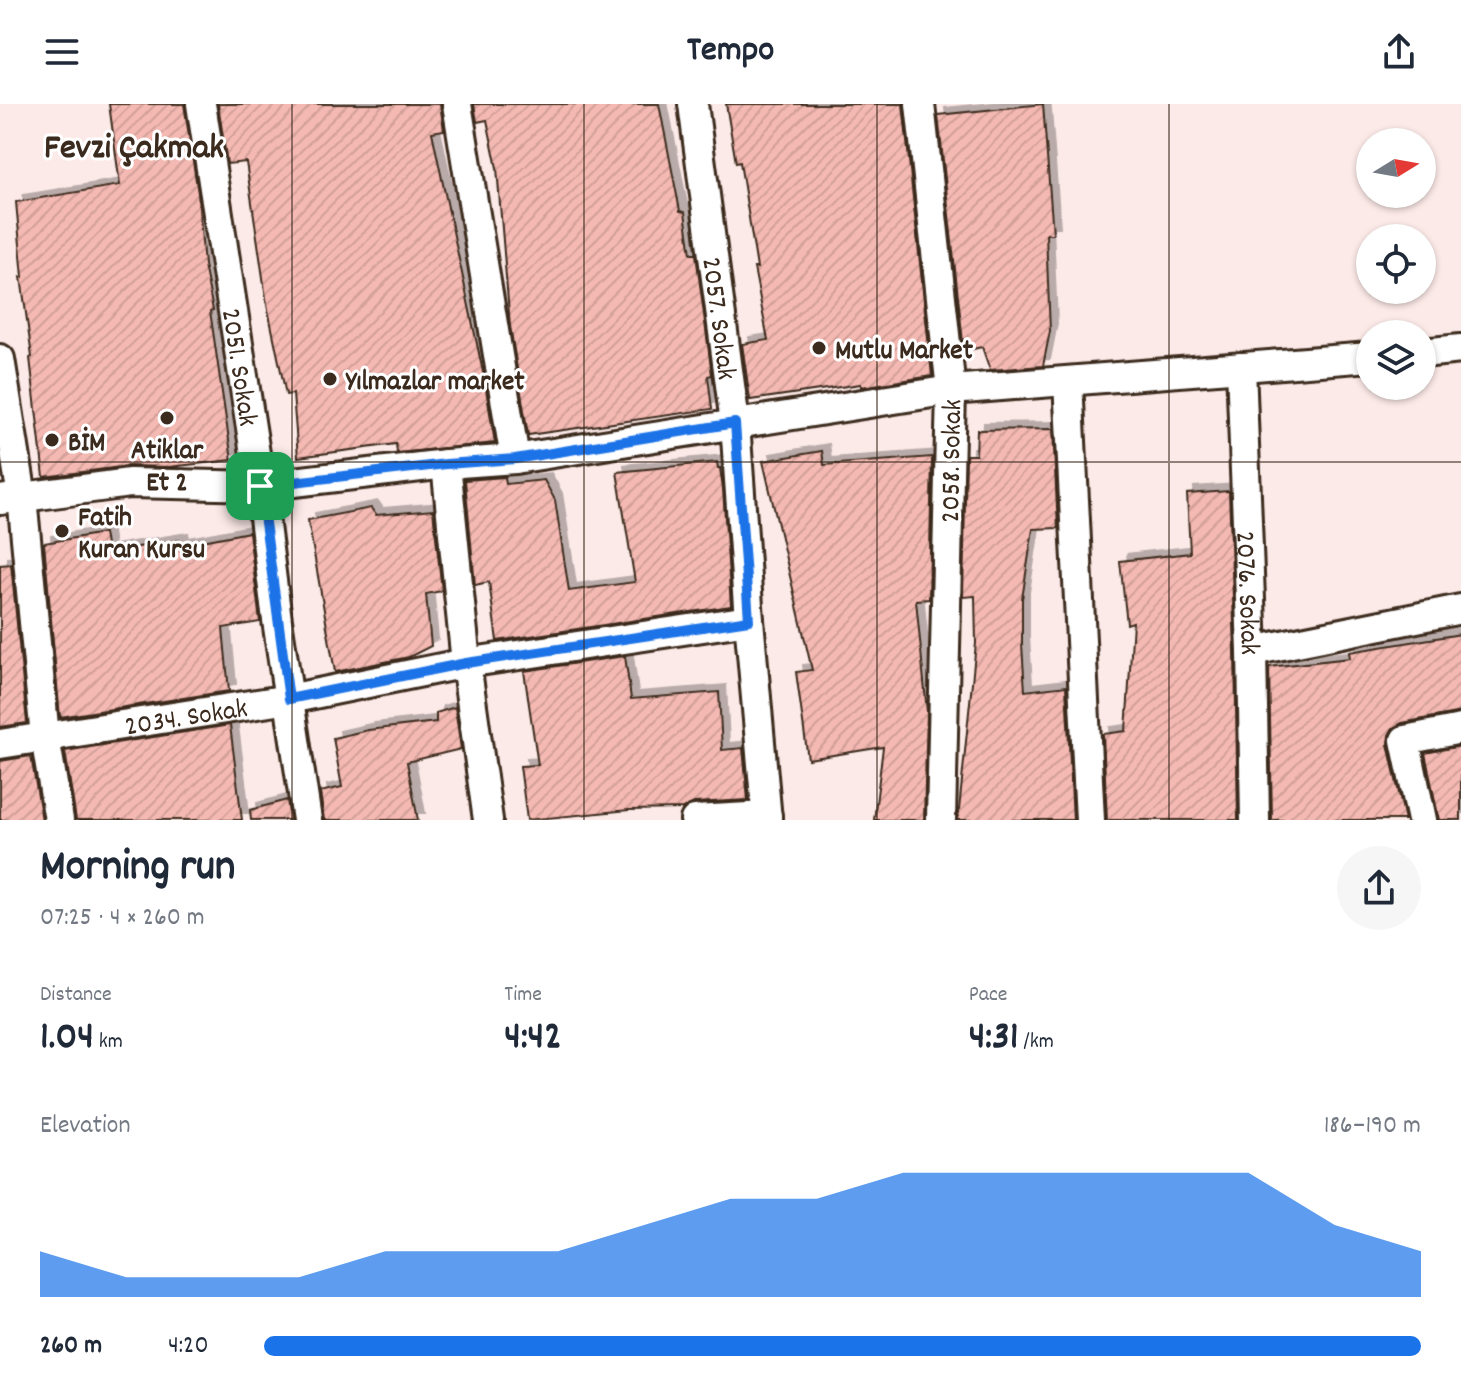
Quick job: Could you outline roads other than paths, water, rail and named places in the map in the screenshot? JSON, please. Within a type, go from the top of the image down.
[{"type":"street","name":"2051. Sokak","points":[[201,104],[260,486],[307,820]]},
{"type":"street","points":[[457,104],[515,459]]},
{"type":"street","name":"2057. Sokak","points":[[693,104],[735,423],[767,818]]},
{"type":"street","name":"2058. Sokak","points":[[920,104],[951,390],[941,820]]},
{"type":"street","points":[[1436,352],[1461,349]]},
{"type":"street","points":[[11,498],[130,483],[260,486],[515,459],[951,390],[1356,358]]},
{"type":"street","points":[[0,359],[11,498],[59,820]]},
{"type":"street","name":"2076. Sokak","points":[[1241,367],[1255,820]]},
{"type":"street","points":[[1068,381],[1090,820]]},
{"type":"street","points":[[446,464],[466,663],[488,820]]},
{"type":"street","points":[[1252,651],[1461,609]]},
{"type":"street","name":"2034. Sokak","points":[[0,744],[289,699],[466,663],[749,620]]},
{"type":"street","points":[[1422,820],[1405,740],[1461,729]]},
{"type":"street","points":[[695,820],[767,818]]},
{"type":"place","name":"Mutlu Market","points":[[819,348]]},
{"type":"place","name":"Yılmazlar market","points":[[330,379]]},
{"type":"place","name":"Atiklar Et 2","points":[[167,418]]},
{"type":"place","name":"BİM","points":[[52,440]]},
{"type":"place","name":"Fatih Kuran Kursu","points":[[62,531]]},
{"type":"district","name":"Fevzi Çakmak","points":[[134,144]]}]
